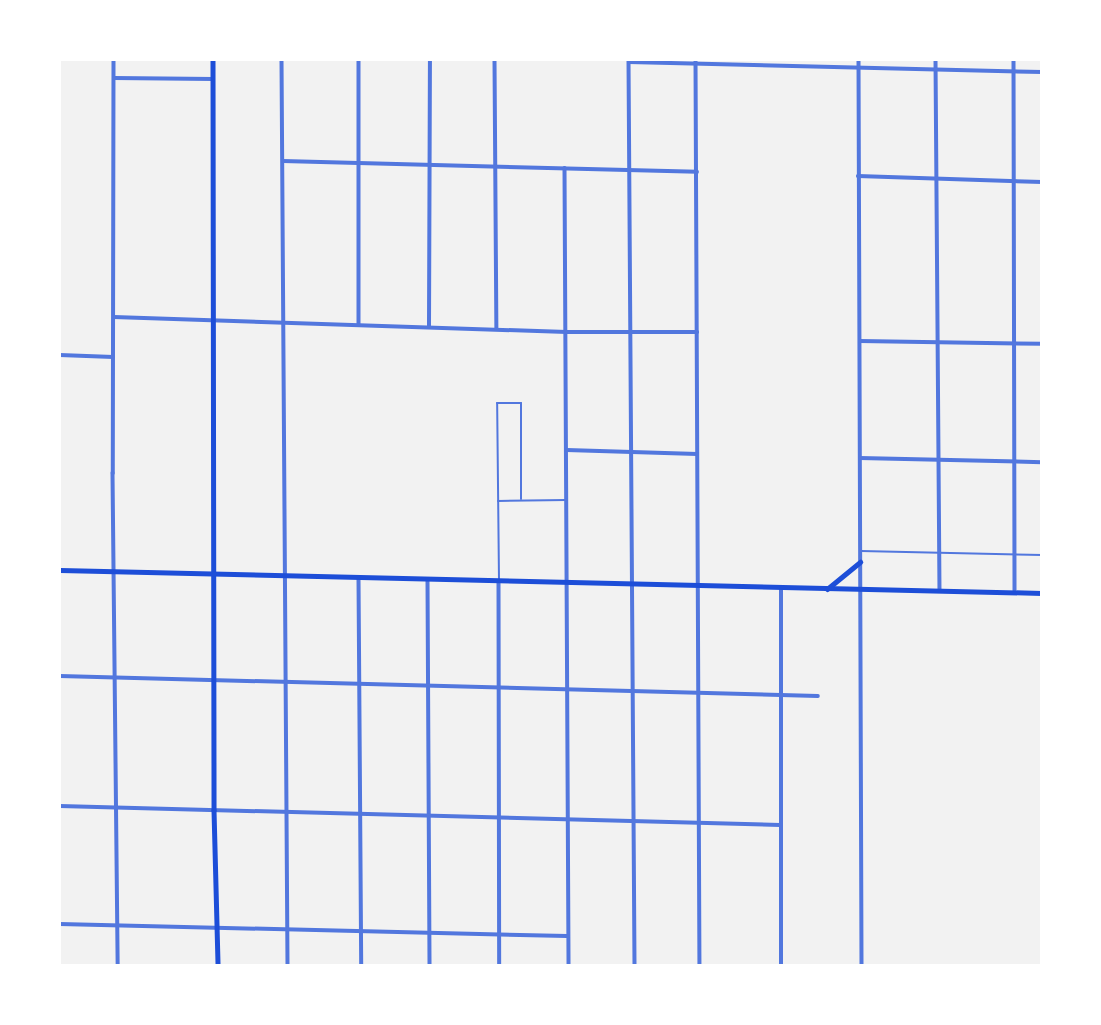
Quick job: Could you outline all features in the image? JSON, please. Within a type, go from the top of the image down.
[{"type":"main road","points":[[213,60],[214,810],[218,965]]},
{"type":"main road","points":[[827,589],[860,562]]},
{"type":"main road","points":[[60,570],[1041,593]]},
{"type":"street","points":[[114,60],[114,572],[118,965]]},
{"type":"street","points":[[282,60],[288,965]]},
{"type":"street","points":[[359,60],[359,325]]},
{"type":"street","points":[[429,328],[430,60]]},
{"type":"street","points":[[495,60],[497,329]]},
{"type":"street","points":[[859,60],[862,965]]},
{"type":"street","points":[[936,60],[940,591]]},
{"type":"street","points":[[1014,60],[1015,592]]},
{"type":"street","points":[[635,965],[629,61],[1041,72]]},
{"type":"street","points":[[696,61],[700,965]]},
{"type":"street","points":[[114,78],[213,79]]},
{"type":"street","points":[[283,161],[697,172]]},
{"type":"street","points":[[565,168],[569,965]]},
{"type":"street","points":[[858,176],[1041,182]]},
{"type":"street","points":[[114,317],[567,332],[697,332]]},
{"type":"street","points":[[860,341],[1041,344]]},
{"type":"street","points":[[60,355],[114,357]]},
{"type":"street","points":[[566,450],[697,454]]},
{"type":"street","points":[[860,458],[1041,462]]},
{"type":"street","points":[[359,578],[362,965]]},
{"type":"street","points":[[428,580],[430,965]]},
{"type":"street","points":[[499,581],[500,965]]},
{"type":"street","points":[[781,588],[781,965]]},
{"type":"street","points":[[60,676],[818,696]]},
{"type":"street","points":[[60,806],[780,825]]},
{"type":"street","points":[[60,923],[567,936]]},
{"type":"lane","points":[[499,581],[497,403],[520,403],[521,499]]},
{"type":"lane","points":[[498,500],[566,500]]},
{"type":"lane","points":[[860,551],[1041,555]]}]
